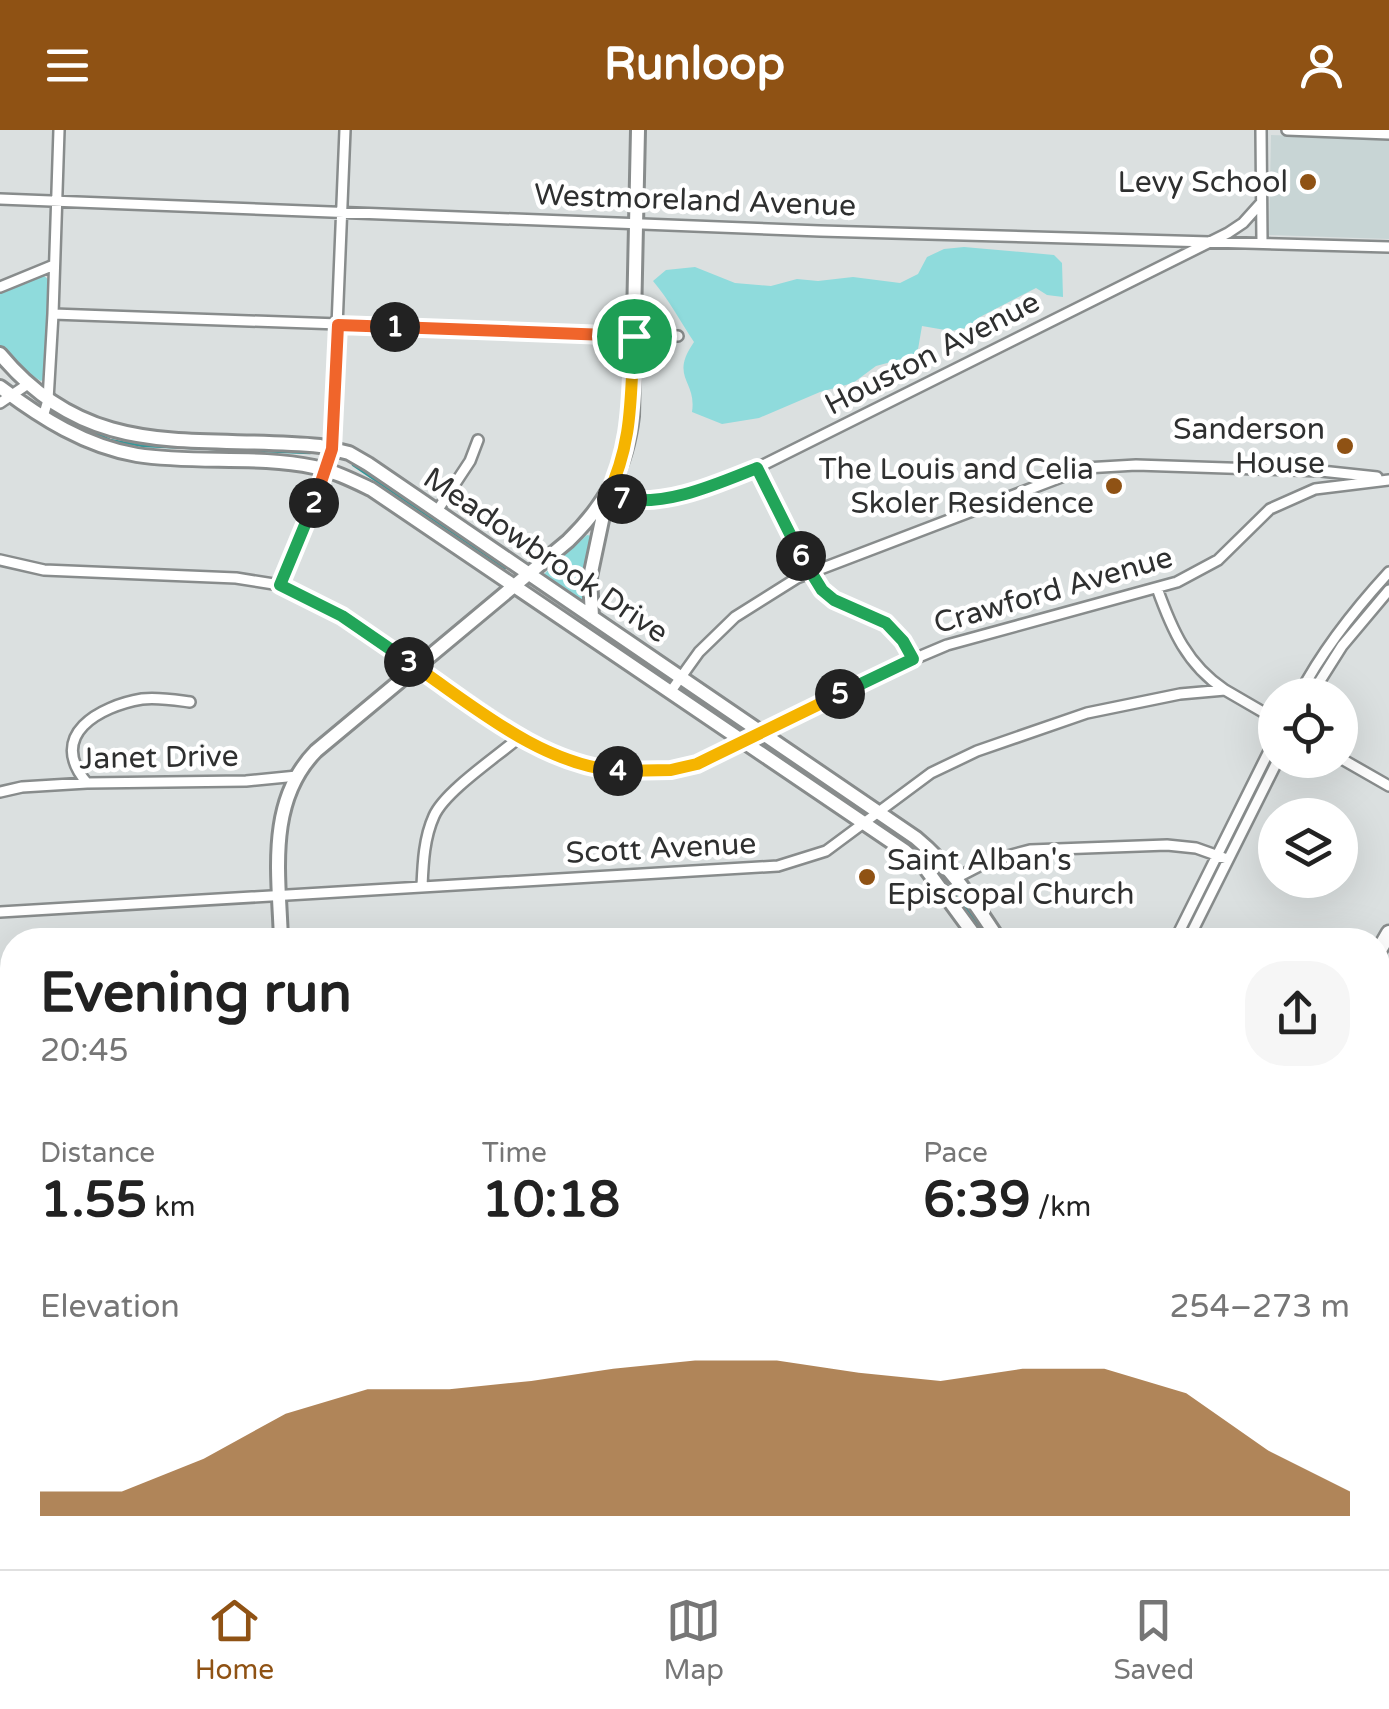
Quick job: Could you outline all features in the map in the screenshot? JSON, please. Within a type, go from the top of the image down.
[{"type":"street","points":[[44,417],[53,314],[58,130]]},
{"type":"street","points":[[280,585],[332,449],[345,130]]},
{"type":"street","points":[[592,617],[590,577],[607,497],[630,432],[638,130]]},
{"type":"street","points":[[1261,130],[1262,242]]},
{"type":"street","points":[[1287,130],[1389,134]]},
{"type":"street","name":"Westmoreland Avenue","points":[[0,199],[1389,246]]},
{"type":"street","name":"Houston Avenue","points":[[607,497],[644,502],[687,494],[757,468],[1215,240],[1243,224],[1260,202]]},
{"type":"street","points":[[0,287],[54,266]]},
{"type":"street","points":[[53,314],[678,336]]},
{"type":"street","name":"Meadowbrook Drive","points":[[0,354],[48,400],[91,424],[128,436],[289,443],[332,449],[368,464],[937,855],[991,928]]},
{"type":"street","points":[[0,379],[26,381]]},
{"type":"street","points":[[4,395],[26,381]]},
{"type":"street","name":"Meadowbrook Drive","points":[[4,395],[83,440],[136,455],[262,461],[327,470],[371,488],[926,869],[969,928]]},
{"type":"street","points":[[437,511],[470,461],[478,440]]},
{"type":"street","points":[[671,691],[699,652],[735,616],[766,594],[810,573],[1085,468],[1136,465],[1321,471],[1389,479]]},
{"type":"street","points":[[757,468],[822,590],[834,600],[893,628],[913,659]]},
{"type":"street","name":"Crawford Avenue","points":[[0,560],[44,570],[236,578],[280,585],[342,616],[521,736],[562,758],[614,771],[660,771],[697,764],[746,743],[913,659],[993,631],[1157,588],[1204,570],[1259,518],[1314,489],[1389,479]]},
{"type":"street","points":[[281,928],[278,836],[284,806],[297,776],[316,751],[568,541],[607,497]]},
{"type":"street","points":[[1308,678],[1354,611],[1389,572]]},
{"type":"street","points":[[1157,588],[1183,649],[1202,673],[1258,710]]},
{"type":"street","points":[[1322,678],[1342,646],[1389,590]]},
{"type":"street","name":"Scott Avenue","points":[[0,912],[778,866],[826,851],[930,773],[1030,730],[1118,706],[1225,690]]},
{"type":"street","points":[[86,782],[73,750],[84,722],[106,709],[139,700],[190,702]]},
{"type":"street","points":[[422,886],[434,815],[521,736]]},
{"type":"street","points":[[1358,768],[1389,786]]},
{"type":"street","points":[[1181,928],[1258,772]]},
{"type":"street","name":"Janet Drive","points":[[0,792],[86,782],[246,781],[297,776]]},
{"type":"street","points":[[1194,928],[1269,778]]},
{"type":"street","points":[[956,878],[989,861],[1030,850],[1167,845],[1227,859]]},
{"type":"shaded area","points":[[1271,135],[1389,139],[1389,239],[1269,235]]},
{"type":"shaded area","points":[[964,247],[1054,255],[1062,263],[1063,297],[1047,295],[1036,288],[978,318],[971,327],[951,331],[922,326],[917,355],[876,366],[853,383],[820,392],[759,418],[722,424],[692,412],[684,364],[694,342],[653,281],[666,270],[695,267],[735,283],[771,286],[797,279],[853,277],[900,283],[918,274],[927,257],[944,249]]},
{"type":"shaded area","points":[[43,275],[50,281],[46,377],[41,381],[18,367],[0,347],[0,292]]},
{"type":"shaded area","points":[[587,535],[592,536],[583,602],[543,575]]},
{"type":"waterway","points":[[64,418],[110,440],[143,446],[310,453]]},
{"type":"waterway","points":[[353,465],[505,568]]},
{"type":"waterway","points":[[560,602],[664,674]]},
{"type":"waterway","points":[[688,692],[737,726]]},
{"type":"waterway","points":[[771,748],[858,807]]},
{"type":"waterway","points":[[886,827],[925,855]]},
{"type":"waterway","points":[[941,871],[981,928]]},
{"type":"place","name":"Levy School","points":[[1308,182]]},
{"type":"place","name":"Sanderson House","points":[[1345,446]]},
{"type":"place","name":"The Louis and Celia Skoler Residence","points":[[1114,486]]},
{"type":"place","name":"Saint Alban's Episcopal Church","points":[[867,877]]},
{"type":"route","points":[[338,325],[634,336],[630,432],[607,497],[644,502],[687,494],[757,468],[822,590],[834,600],[893,628],[913,659],[711,759],[648,772],[576,764],[536,746],[342,616],[280,585],[330,458],[338,325]]}]
